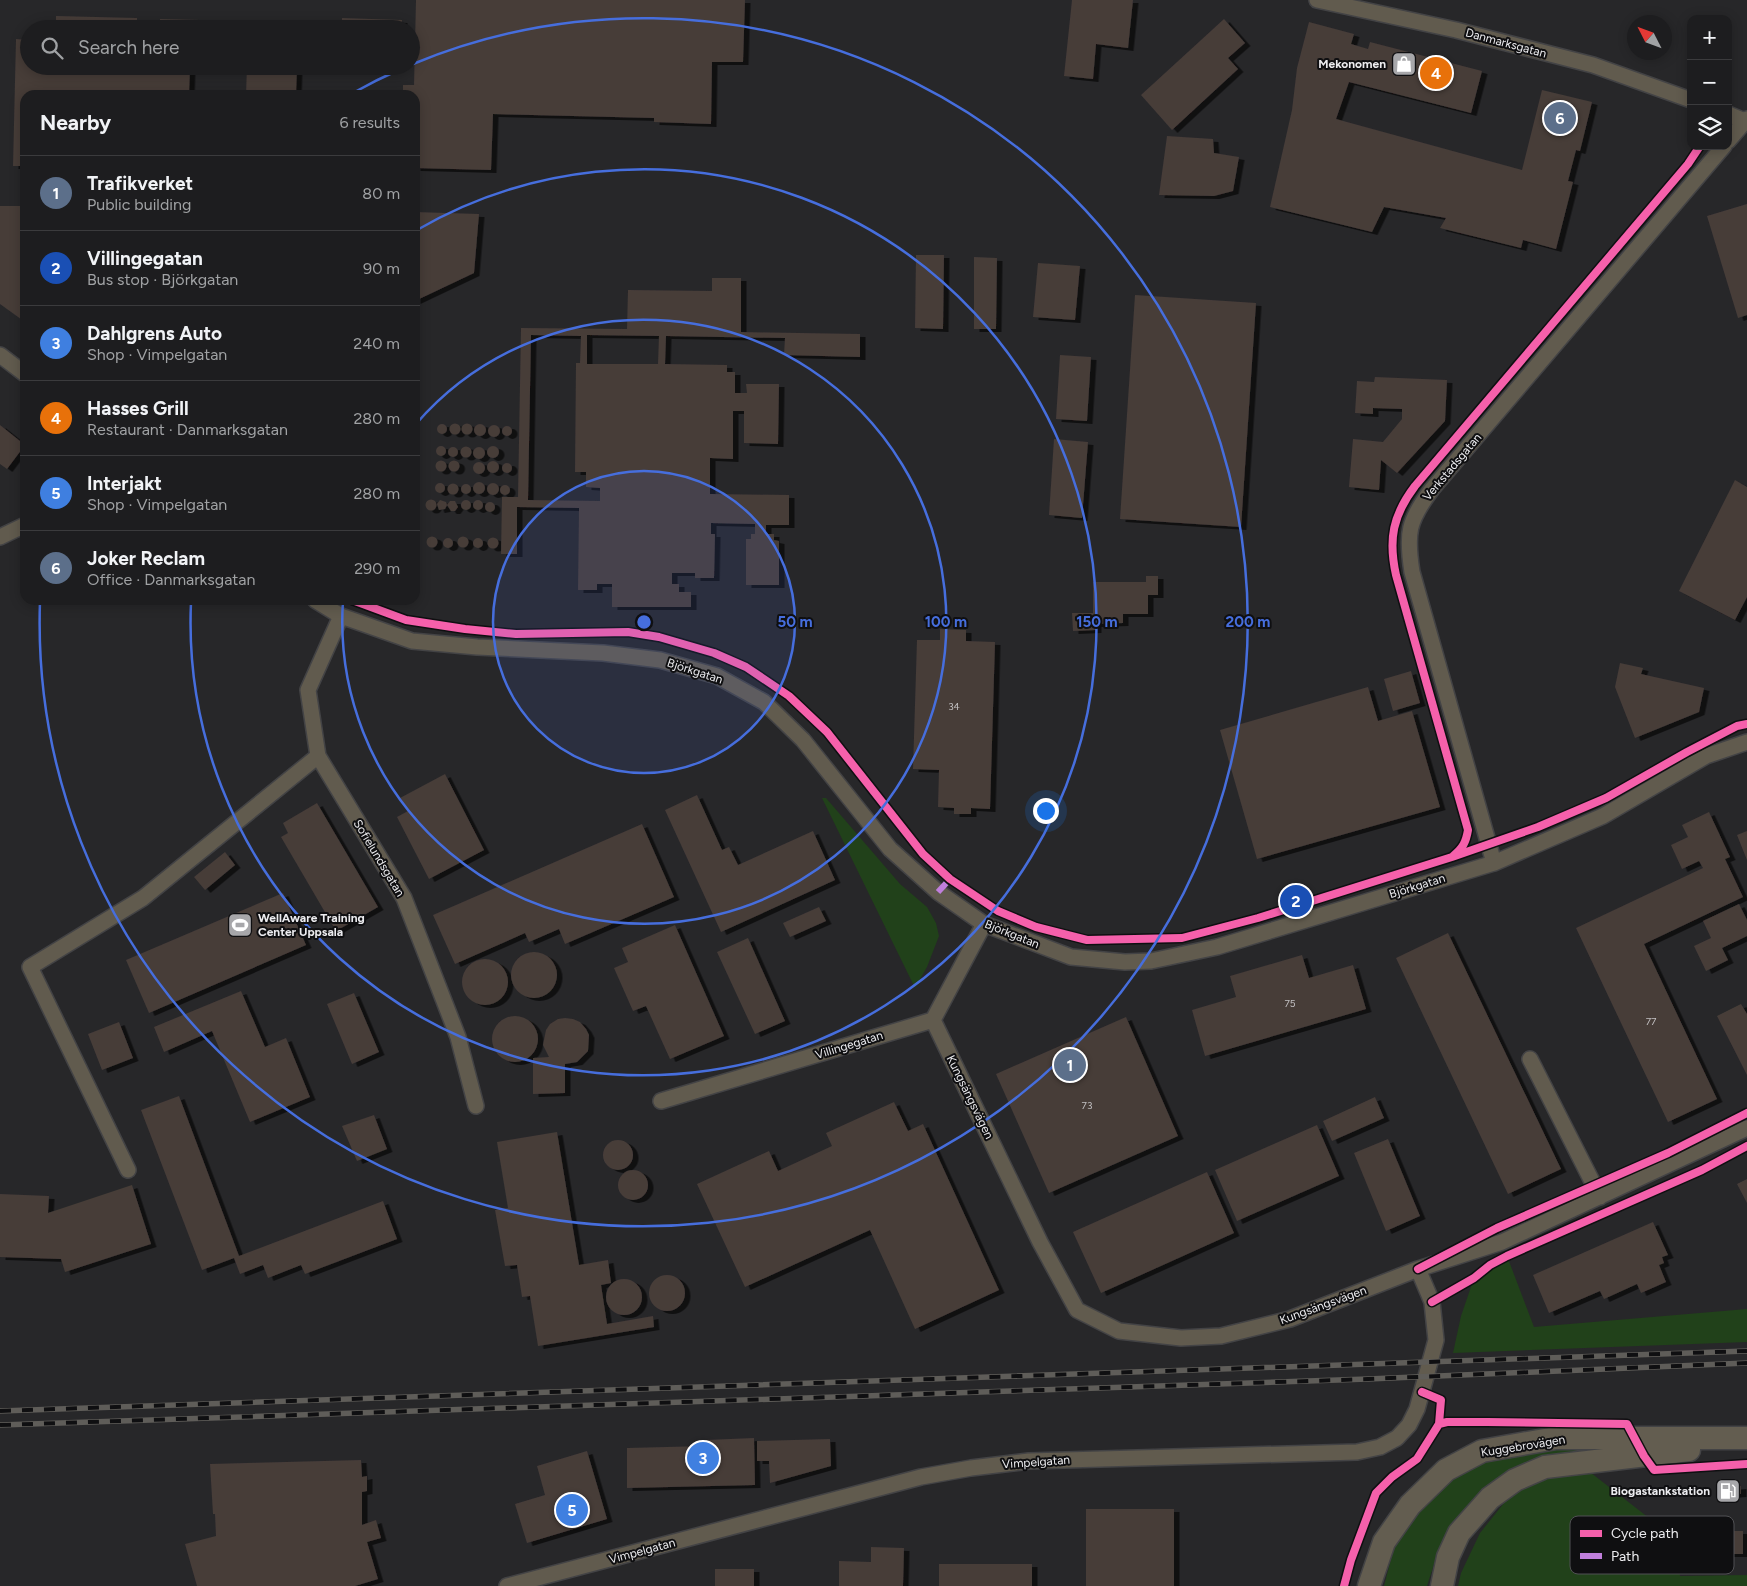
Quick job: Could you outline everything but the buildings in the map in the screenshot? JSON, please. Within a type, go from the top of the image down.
[{"type":"main road","name":"Kuggebrovägen","points":[[1369,1586],[1384,1542],[1410,1506],[1446,1470],[1482,1450],[1556,1438],[1747,1438]]},
{"type":"main road","name":"Kuggebrovägen","points":[[1442,1586],[1448,1557],[1459,1533],[1490,1498],[1516,1480],[1545,1467],[1747,1442]]},
{"type":"street","name":"Danmarksgatan","points":[[1317,0],[1456,30],[1593,65],[1687,99]]},
{"type":"street","points":[[1732,116],[1746,121],[1732,137]]},
{"type":"street","name":"Verkstadsgatan","points":[[1494,862],[1412,572],[1409,552],[1410,532],[1414,516],[1432,489],[1721,150]]},
{"type":"street","points":[[0,355],[20,370]]},
{"type":"street","points":[[0,537],[20,527]]},
{"type":"street","name":"Björkgatan","points":[[323,605],[341,616],[412,641],[477,647],[603,653],[660,660],[718,676],[764,702],[803,740],[890,849],[938,892],[984,924],[1072,957],[1125,962],[1151,961],[1217,947],[1494,862],[1603,816],[1706,756],[1747,742]]},
{"type":"street","name":"Sofielundsgatan","points":[[341,616],[308,690],[318,756],[404,898],[458,1037],[476,1106]]},
{"type":"street","points":[[128,1170],[30,967],[143,898],[318,756]]},
{"type":"street","points":[[933,1020],[984,924]]},
{"type":"street","name":"Villingegatan","points":[[661,1101],[933,1020]]},
{"type":"street","name":"Kungsängsvägen","points":[[933,1020],[1040,1242],[1077,1310],[1119,1331],[1181,1338],[1221,1336],[1290,1319],[1418,1269],[1502,1242],[1747,1128]]},
{"type":"street","points":[[1530,1059],[1600,1197]]},
{"type":"street","name":"Vimpelgatan","points":[[506,1586],[921,1477],[971,1468],[1029,1461],[1357,1452],[1380,1448],[1397,1438],[1409,1425],[1417,1409],[1436,1340],[1432,1302],[1418,1269]]},
{"type":"green space","points":[[822,798],[826,798],[900,884],[927,907],[936,923],[939,936],[927,967],[915,988]]},
{"type":"green space","points":[[1507,1256],[1534,1327],[1747,1309],[1747,1342],[1453,1353],[1461,1316],[1474,1278],[1490,1265]]},
{"type":"green space","points":[[1664,1442],[1544,1461],[1453,1527],[1435,1561],[1427,1586],[1384,1586],[1395,1544],[1439,1487],[1460,1474],[1499,1457],[1540,1448]]},
{"type":"green space","points":[[1586,1469],[1646,1516],[1570,1516],[1570,1574],[1747,1575],[1747,1586],[1458,1586],[1461,1573],[1480,1533],[1504,1503],[1528,1485],[1563,1470]]},
{"type":"railway","points":[[0,1411],[1747,1351]]},
{"type":"railway","points":[[0,1425],[1368,1379],[1747,1363]]},
{"type":"marked path","points":[[938,892],[950,879]]},
{"type":"cycle path","points":[[1453,856],[1464,844],[1468,830],[1396,575],[1392,550],[1397,517],[1415,486],[1688,164],[1697,150]]},
{"type":"cycle path","points":[[366,605],[406,620],[465,629],[516,634],[628,632],[659,637],[714,653],[746,667],[789,696],[827,732],[923,854],[950,879],[998,911],[1036,927],[1087,940],[1182,938],[1258,918],[1452,857],[1538,827],[1606,798],[1687,752],[1737,726],[1747,724]]},
{"type":"cycle path","points":[[1418,1269],[1497,1228],[1668,1153],[1747,1113]]},
{"type":"cycle path","points":[[1432,1302],[1474,1278],[1490,1265],[1507,1256],[1702,1170],[1747,1146]]},
{"type":"cycle path","points":[[1344,1586],[1351,1560],[1376,1493],[1392,1477],[1417,1459],[1439,1424],[1441,1400],[1422,1392]]},
{"type":"cycle path","points":[[1439,1424],[1447,1422],[1627,1424],[1644,1456],[1654,1470],[1747,1464]]},
{"type":"place","name":"Mekonomen","points":[[1404,64]]},
{"type":"place","name":"Hasses Grill","points":[[1436,73]]},
{"type":"place","name":"Joker Reclam","points":[[1560,118]]},
{"type":"place","name":"Villingegatan","points":[[1296,901]]},
{"type":"place","name":"WellAware Training Center Uppsala","points":[[240,925]]},
{"type":"place","name":"Trafikverket","points":[[1070,1065]]},
{"type":"place","name":"Dahlgrens Auto","points":[[703,1458]]},
{"type":"place","name":"Biogastankstation","points":[[1728,1491]]},
{"type":"place","name":"Interjakt","points":[[572,1510]]}]
